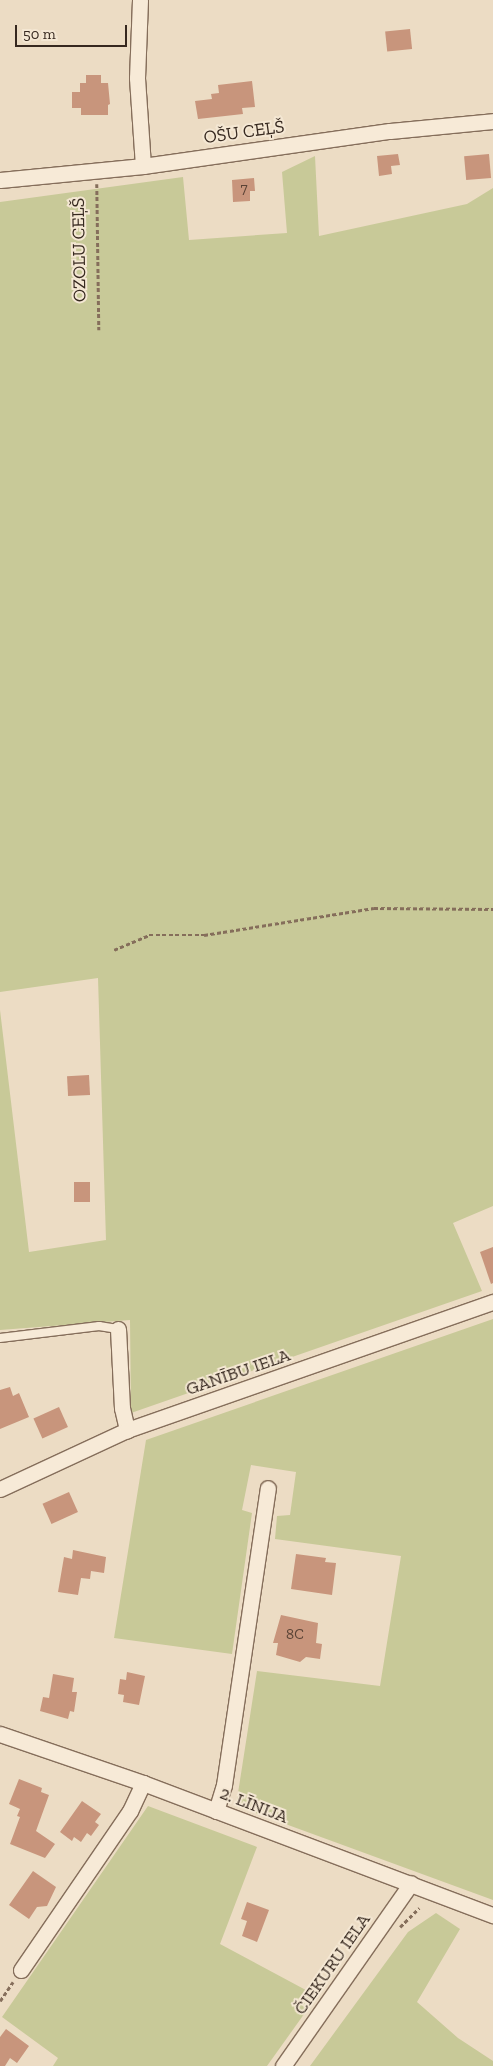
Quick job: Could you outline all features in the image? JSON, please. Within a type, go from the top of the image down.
[{"type":"street","points":[[140,0],[137,78],[144,166]]},
{"type":"street","name":"OŠU CEĻŠ","points":[[0,180],[144,166],[390,131],[493,121]]},
{"type":"street","name":"GANĪBU IELA","points":[[0,1489],[126,1430],[493,1302]]},
{"type":"street","points":[[118,1329],[122,1408],[126,1430]]},
{"type":"street","points":[[216,1811],[224,1785],[268,1488]]},
{"type":"street","name":"2. LĪNIJA","points":[[0,1734],[143,1783],[493,1915]]},
{"type":"street","points":[[21,1970],[130,1810],[143,1783]]},
{"type":"street","name":"ČIEKURU IELA","points":[[283,2066],[411,1883]]},
{"type":"lane","points":[[0,1338],[99,1326],[118,1329]]},
{"type":"path","name":"OZOLU CEĻŠ","points":[[96,171],[98,330]]},
{"type":"path","points":[[114,950],[149,934],[204,935],[374,908],[493,909]]},
{"type":"path","points":[[0,2001],[21,1970]]},
{"type":"green space","points":[[315,156],[319,236],[467,204],[493,188],[493,1206],[453,1223],[482,1291],[131,1413],[130,1320],[0,1330],[0,1010],[29,1252],[106,1240],[98,978],[0,992],[0,202],[183,177],[189,240],[287,233],[282,172]]},
{"type":"green space","points":[[493,1319],[493,1900],[236,1806],[257,1671],[380,1686],[401,1556],[275,1539],[277,1516],[290,1515],[296,1472],[251,1465],[242,1510],[252,1513],[232,1654],[114,1638],[146,1440]]},
{"type":"green space","points":[[148,1806],[257,1847],[220,1944],[317,1996],[267,2066],[53,2066],[58,2058],[2,2017]]},
{"type":"green space","points":[[436,1913],[460,1929],[417,2002],[458,2038],[493,2061],[493,2066],[310,2066],[408,1932]]},
{"type":"building","points":[[410,29],[412,49],[387,52],[385,32]]},
{"type":"building","points":[[86,75],[101,75],[101,83],[108,83],[110,104],[108,105],[108,115],[81,115],[81,108],[72,108],[72,92],[80,92],[80,83],[86,83]]},
{"type":"building","points":[[252,81],[255,107],[242,108],[243,114],[198,119],[195,101],[212,99],[211,94],[219,93],[218,85]]},
{"type":"building","points":[[398,154],[400,165],[391,166],[392,174],[379,176],[377,156]]},
{"type":"building","points":[[489,154],[491,178],[466,180],[464,156]]},
{"type":"building","points":[[254,178],[255,191],[250,191],[250,201],[233,202],[232,180]]},
{"type":"building","points":[[89,1075],[90,1095],[68,1096],[67,1076]]},
{"type":"building","points":[[74,1182],[90,1182],[90,1202],[74,1202]]},
{"type":"building","points":[[493,1247],[493,1283],[491,1284],[480,1252]]},
{"type":"building","points":[[10,1387],[13,1396],[19,1393],[29,1417],[0,1429],[0,1390]]},
{"type":"building","points":[[59,1407],[68,1427],[42,1438],[33,1418]]},
{"type":"building","points":[[69,1492],[78,1512],[51,1524],[43,1504]]},
{"type":"building","points":[[73,1550],[106,1557],[104,1573],[91,1571],[90,1579],[81,1578],[78,1595],[58,1592],[64,1557],[72,1559]]},
{"type":"building","points":[[296,1554],[326,1558],[325,1562],[336,1563],[332,1595],[291,1589]]},
{"type":"building","points":[[281,1615],[318,1623],[316,1643],[322,1644],[320,1659],[306,1657],[300,1662],[276,1655],[278,1643],[273,1643]]},
{"type":"building","points":[[127,1672],[145,1676],[139,1705],[123,1702],[124,1695],[118,1694],[120,1679],[126,1680]]},
{"type":"building","points":[[53,1674],[74,1678],[72,1692],[77,1692],[74,1712],[70,1711],[68,1719],[40,1711],[43,1697],[49,1698]]},
{"type":"building","points":[[19,1779],[42,1788],[41,1792],[49,1795],[36,1831],[55,1844],[45,1858],[10,1844],[20,1817],[17,1816],[20,1809],[9,1804]]},
{"type":"building","points":[[82,1801],[101,1814],[95,1822],[99,1825],[91,1836],[87,1833],[81,1842],[74,1837],[72,1841],[60,1832]]},
{"type":"building","points":[[33,1871],[56,1887],[47,1906],[37,1907],[29,1919],[9,1905]]},
{"type":"building","points":[[247,1902],[269,1910],[257,1942],[242,1936],[247,1921],[241,1919]]},
{"type":"building","points":[[6,2029],[29,2046],[17,2063],[10,2058],[5,2066],[0,2066],[0,2037]]}]
